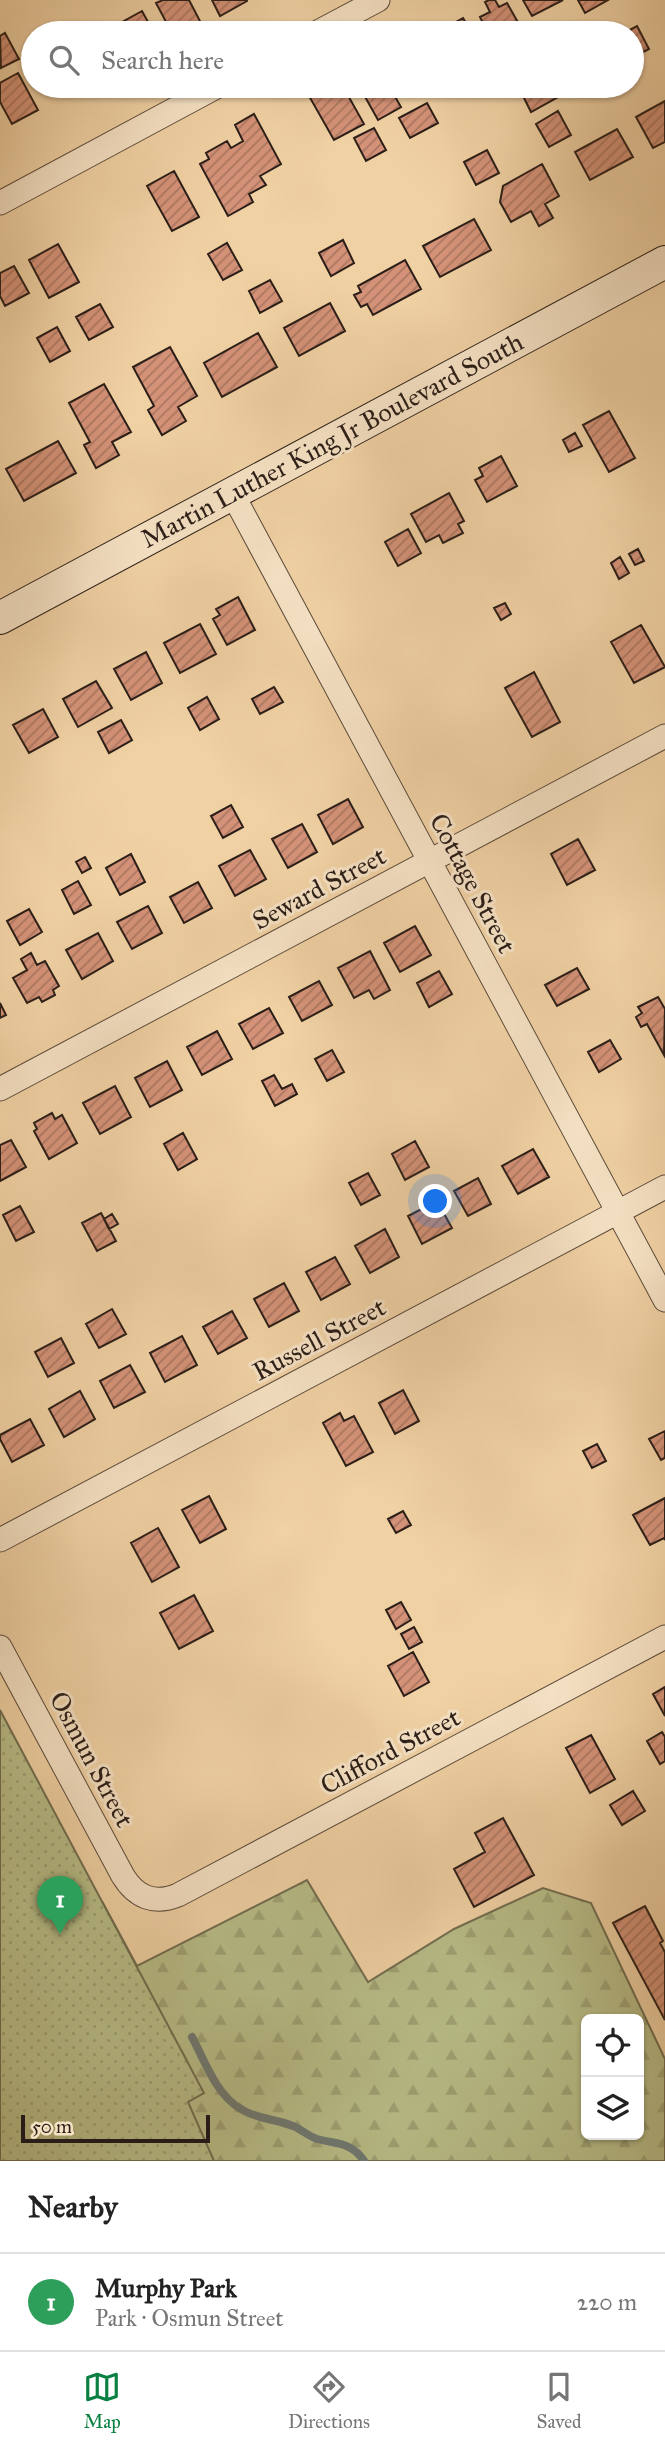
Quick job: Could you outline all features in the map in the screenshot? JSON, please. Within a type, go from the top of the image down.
[{"type":"main road","name":"Martin Luther King Jr Boulevard South","points":[[0,618],[665,261]]},
{"type":"street","points":[[339,21],[378,0]]},
{"type":"street","points":[[0,203],[196,98]]},
{"type":"street","name":"Cottage Street","points":[[232,494],[665,1300]]},
{"type":"street","name":"Seward Street","points":[[0,1089],[665,736]]},
{"type":"street","name":"Russell Street","points":[[0,1540],[665,1187]]},
{"type":"street","name":"Clifford Street","points":[[138,1895],[158,1900],[178,1895],[665,1637]]},
{"type":"street","name":"Osmun Street","points":[[0,1647],[122,1876],[138,1895]]},
{"type":"green space","points":[[0,1710],[204,2093],[188,2102],[214,2161],[0,2161]]},
{"type":"green space","points":[[307,1880],[368,1982],[454,1929],[543,1888],[591,1903],[644,2014],[581,2014],[581,2140],[644,2140],[644,2015],[665,2059],[665,2161],[0,2161],[103,1903],[137,1966]]},
{"type":"building","points":[[163,0],[189,0],[200,21],[166,21],[156,3]]},
{"type":"building","points":[[212,0],[247,0],[247,1],[220,16]]},
{"type":"building","points":[[495,0],[499,7],[507,3],[517,21],[482,21],[480,17],[490,12],[485,2]]},
{"type":"building","points":[[523,0],[563,0],[532,16]]},
{"type":"building","points":[[578,0],[608,0],[585,13]]},
{"type":"building","points":[[142,11],[147,21],[124,21]]},
{"type":"building","points":[[5,33],[19,59],[1,68],[0,36]]},
{"type":"building","points":[[18,73],[21,79],[21,98],[32,98],[38,110],[12,124],[0,102],[0,83]]},
{"type":"building","points":[[310,98],[349,98],[364,124],[334,140]]},
{"type":"building","points":[[366,98],[396,98],[401,107],[378,120]]},
{"type":"building","points":[[524,98],[556,98],[531,112]]},
{"type":"building","points":[[665,101],[665,142],[653,148],[636,117]]},
{"type":"building","points":[[427,103],[438,123],[410,138],[399,118]]},
{"type":"building","points":[[558,111],[571,135],[549,147],[536,124]]},
{"type":"building","points":[[254,114],[281,164],[260,176],[266,185],[249,194],[253,202],[228,216],[200,164],[209,159],[206,153],[227,141],[231,148],[243,141],[235,125]]},
{"type":"building","points":[[374,128],[386,150],[366,161],[354,138]]},
{"type":"building","points":[[617,129],[633,157],[590,180],[575,152]]},
{"type":"building","points":[[487,150],[499,173],[476,185],[464,162]]},
{"type":"building","points":[[542,164],[559,196],[545,204],[553,218],[539,226],[531,211],[511,222],[500,202],[503,186]]},
{"type":"building","points":[[174,171],[199,217],[172,231],[147,186]]},
{"type":"building","points":[[474,219],[491,250],[440,277],[423,246]]},
{"type":"building","points":[[343,240],[354,263],[331,276],[319,253]]},
{"type":"building","points":[[227,243],[242,270],[223,280],[208,254]]},
{"type":"building","points":[[58,244],[79,282],[49,298],[29,260]]},
{"type":"building","points":[[405,260],[421,289],[373,315],[367,304],[361,307],[354,295],[361,292],[358,286]]},
{"type":"building","points":[[14,266],[29,293],[5,306],[0,296],[0,273]]},
{"type":"building","points":[[270,280],[282,301],[260,313],[249,291]]},
{"type":"building","points":[[330,303],[345,331],[299,356],[284,328]]},
{"type":"building","points":[[100,304],[113,327],[89,340],[76,317]]},
{"type":"building","points":[[57,327],[70,351],[50,362],[37,338]]},
{"type":"building","points":[[258,333],[277,367],[222,397],[204,363]]},
{"type":"building","points":[[170,347],[197,396],[178,407],[186,421],[162,435],[148,410],[154,406],[133,367]]},
{"type":"building","points":[[104,384],[131,432],[112,442],[119,455],[96,468],[84,445],[90,442],[69,403]]},
{"type":"building","points":[[609,411],[635,458],[609,472],[583,425]]},
{"type":"building","points":[[575,433],[582,446],[569,452],[563,440]]},
{"type":"building","points":[[58,441],[76,473],[24,501],[6,469]]},
{"type":"building","points":[[501,456],[517,486],[487,502],[475,480],[483,476],[479,468]]},
{"type":"building","points":[[449,493],[464,521],[458,524],[463,533],[443,543],[439,535],[426,542],[411,514]]},
{"type":"building","points":[[408,529],[421,553],[398,566],[385,542]]},
{"type":"building","points":[[638,549],[644,561],[635,565],[629,554]]},
{"type":"building","points":[[620,557],[629,573],[619,579],[611,563]]},
{"type":"building","points":[[238,597],[255,630],[227,645],[213,619],[220,615],[216,609]]},
{"type":"building","points":[[505,603],[511,614],[501,620],[494,608]]},
{"type":"building","points":[[200,624],[216,654],[180,673],[164,643]]},
{"type":"building","points":[[641,625],[665,667],[634,683],[611,642]]},
{"type":"building","points":[[146,652],[162,683],[131,700],[114,669]]},
{"type":"building","points":[[534,672],[560,722],[532,737],[505,688]]},
{"type":"building","points":[[96,681],[112,708],[78,727],[63,699]]},
{"type":"building","points":[[274,687],[283,702],[260,714],[252,699]]},
{"type":"building","points":[[207,697],[219,719],[200,730],[188,708]]},
{"type":"building","points":[[43,709],[58,737],[29,753],[13,725]]},
{"type":"building","points":[[121,720],[132,740],[109,753],[98,732]]},
{"type":"building","points":[[348,799],[363,827],[333,844],[318,815]]},
{"type":"building","points":[[231,805],[243,827],[223,838],[211,816]]},
{"type":"building","points":[[302,824],[317,852],[288,868],[272,839]]},
{"type":"building","points":[[578,839],[595,870],[567,885],[551,854]]},
{"type":"building","points":[[250,850],[266,879],[235,896],[219,866]]},
{"type":"building","points":[[131,854],[145,882],[120,895],[106,868]]},
{"type":"building","points":[[85,857],[91,868],[82,873],[76,862]]},
{"type":"building","points":[[78,881],[91,905],[74,914],[62,890]]},
{"type":"building","points":[[198,882],[212,908],[184,923],[170,897]]},
{"type":"building","points":[[148,906],[162,933],[132,949],[117,922]]},
{"type":"building","points":[[29,909],[42,932],[20,945],[7,921]]},
{"type":"building","points":[[415,926],[431,955],[400,972],[384,943]]},
{"type":"building","points":[[98,933],[113,961],[82,979],[66,950]]},
{"type":"building","points":[[370,951],[390,990],[374,999],[369,990],[354,998],[338,968]]},
{"type":"building","points":[[31,953],[37,965],[45,961],[59,986],[53,990],[55,995],[42,1002],[39,997],[27,1003],[13,978],[27,970],[21,959]]},
{"type":"building","points":[[577,968],[589,989],[557,1006],[545,985]]},
{"type":"building","points":[[439,971],[452,994],[429,1007],[417,983]]},
{"type":"building","points":[[319,981],[332,1005],[302,1021],[289,997]]},
{"type":"building","points":[[658,997],[665,1009],[664,1055],[647,1024],[641,1027],[636,1017],[642,1013],[638,1007]]},
{"type":"building","points":[[0,1003],[6,1015],[0,1018]]},
{"type":"building","points":[[269,1008],[283,1033],[253,1049],[239,1024]]},
{"type":"building","points":[[217,1031],[232,1059],[202,1075],[187,1047]]},
{"type":"building","points":[[610,1040],[621,1059],[599,1072],[588,1052]]},
{"type":"building","points":[[332,1050],[344,1072],[327,1081],[315,1059]]},
{"type":"building","points":[[167,1061],[182,1090],[150,1107],[135,1078]]},
{"type":"building","points":[[274,1075],[282,1089],[292,1084],[297,1094],[275,1106],[262,1081]]},
{"type":"building","points":[[115,1086],[131,1117],[100,1134],[83,1103]]},
{"type":"building","points":[[52,1113],[55,1119],[62,1115],[77,1143],[49,1159],[34,1131],[37,1129],[34,1123]]},
{"type":"building","points":[[183,1133],[197,1159],[178,1170],[164,1144]]},
{"type":"building","points":[[11,1140],[26,1167],[0,1181],[0,1145]]},
{"type":"building","points":[[415,1141],[429,1167],[405,1180],[392,1154]]},
{"type":"building","points":[[533,1149],[549,1177],[518,1194],[502,1166]]},
{"type":"building","points":[[368,1173],[380,1195],[361,1205],[349,1183]]},
{"type":"building","points":[[478,1178],[491,1204],[468,1216],[454,1191]]},
{"type":"building","points":[[437,1201],[452,1228],[422,1244],[408,1216]]},
{"type":"building","points":[[20,1206],[34,1232],[16,1241],[3,1215]]},
{"type":"building","points":[[101,1213],[116,1241],[97,1251],[82,1223]]},
{"type":"building","points":[[112,1214],[118,1224],[109,1229],[104,1219]]},
{"type":"building","points":[[385,1229],[399,1257],[370,1273],[355,1246]]},
{"type":"building","points":[[335,1257],[350,1284],[321,1300],[306,1272]]},
{"type":"building","points":[[284,1283],[299,1311],[269,1327],[254,1299]]},
{"type":"building","points":[[112,1309],[126,1334],[99,1348],[86,1324]]},
{"type":"building","points":[[232,1311],[247,1338],[218,1354],[203,1327]]},
{"type":"building","points":[[182,1336],[197,1365],[165,1382],[150,1353]]},
{"type":"building","points":[[61,1338],[74,1363],[48,1377],[35,1352]]},
{"type":"building","points":[[130,1365],[145,1392],[114,1408],[100,1381]]},
{"type":"building","points":[[403,1390],[419,1421],[395,1434],[379,1403]]},
{"type":"building","points":[[80,1391],[95,1419],[64,1437],[49,1409]]},
{"type":"building","points":[[340,1413],[344,1421],[354,1416],[373,1452],[346,1466],[323,1423]]},
{"type":"building","points":[[30,1419],[44,1445],[12,1462],[0,1435]]},
{"type":"building","points":[[665,1431],[665,1458],[661,1460],[649,1439]]},
{"type":"building","points":[[597,1444],[606,1461],[592,1468],[583,1451]]},
{"type":"building","points":[[209,1496],[226,1529],[200,1543],[182,1510]]},
{"type":"building","points":[[665,1498],[665,1540],[664,1538],[650,1545],[633,1515]]},
{"type":"building","points":[[403,1511],[411,1525],[396,1533],[388,1519]]},
{"type":"building","points":[[158,1528],[179,1567],[152,1582],[131,1543]]},
{"type":"building","points":[[194,1595],[213,1631],[179,1649],[160,1613]]},
{"type":"building","points":[[401,1602],[411,1620],[396,1629],[386,1610]]},
{"type":"building","points":[[414,1627],[422,1642],[409,1649],[401,1634]]},
{"type":"building","points":[[413,1652],[429,1682],[404,1696],[388,1666]]},
{"type":"building","points":[[665,1687],[665,1716],[653,1694]]},
{"type":"building","points":[[662,1732],[665,1737],[665,1761],[660,1764],[647,1741]]},
{"type":"building","points":[[591,1735],[615,1779],[590,1793],[566,1748]]},
{"type":"building","points":[[633,1791],[645,1811],[622,1825],[610,1805]]},
{"type":"building","points":[[503,1818],[534,1875],[474,1907],[454,1869],[485,1852],[475,1833]]},
{"type":"building","points":[[645,1906],[663,1941],[660,1943],[665,1952],[665,2020],[613,1923]]},
{"type":"waterway","points":[[192,2037],[212,2077],[232,2103],[253,2115],[293,2126],[317,2139],[349,2147],[364,2161]]},
{"type":"place","name":"Murphy Park","points":[[60,1934]]}]
